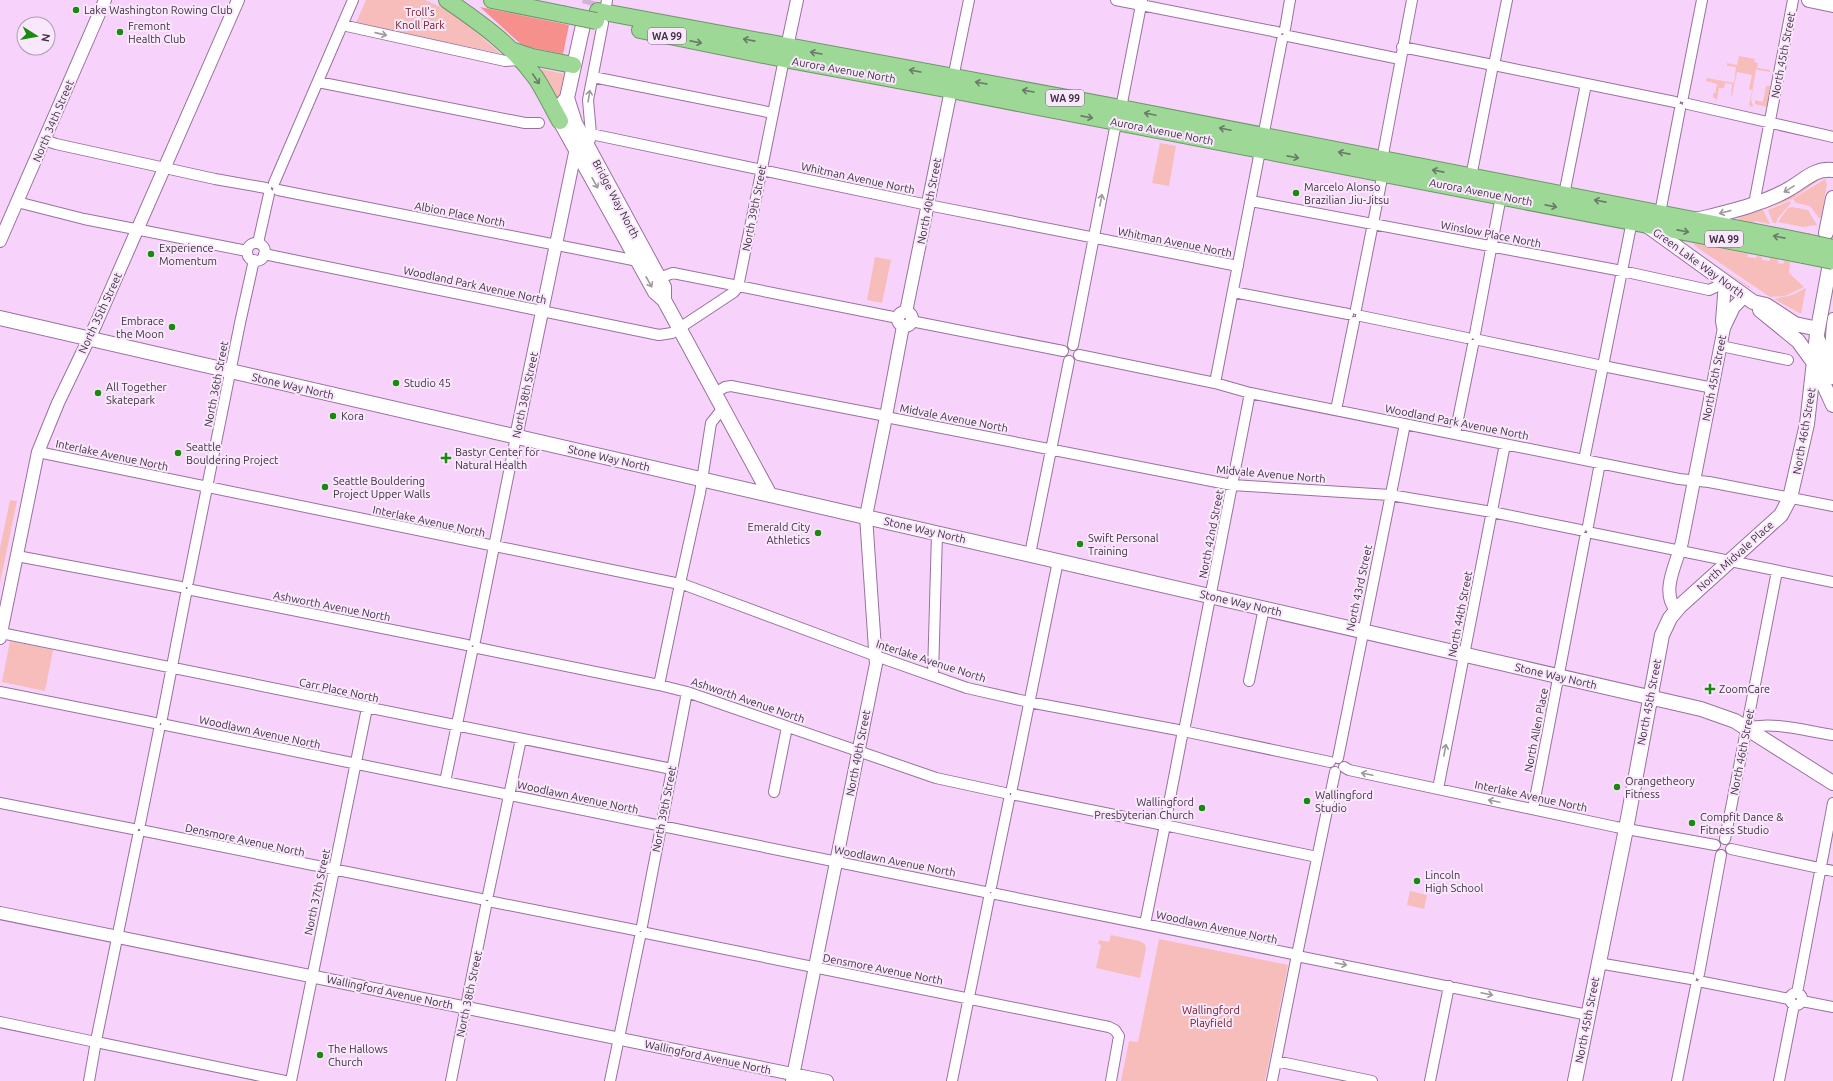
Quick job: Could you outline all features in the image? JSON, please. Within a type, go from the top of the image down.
[{"type":"highway","points":[[447,0],[477,20],[516,55],[536,79],[560,121]]},
{"type":"highway","name":"Aurora Avenue North","points":[[492,0],[599,15],[786,53],[1119,115],[1382,167],[1501,196],[1638,223],[1804,249],[1830,241]]},
{"type":"highway","name":"Aurora Avenue North","points":[[543,0],[563,9]]},
{"type":"highway","points":[[516,55],[573,65]]},
{"type":"highway","name":"Aurora Avenue North","points":[[1382,167],[1471,177],[1696,220],[1804,249],[1827,266]]},
{"type":"main road","points":[[1809,0],[1833,5]]},
{"type":"main road","points":[[560,121],[561,105],[567,98],[573,65],[599,15]]},
{"type":"main road","name":"Bridge Way North","points":[[567,98],[572,117],[585,143],[664,287],[664,300]]},
{"type":"main road","name":"Bridge Way North","points":[[560,121],[585,143],[638,261],[655,292],[664,300],[770,495]]},
{"type":"main road","points":[[1696,220],[1754,204],[1782,193],[1813,173],[1822,169],[1833,170]]},
{"type":"main road","points":[[1830,241],[1833,198]]},
{"type":"main road","name":"Green Lake Way North","points":[[1638,223],[1749,299],[1761,312],[1798,341],[1814,363],[1833,405]]},
{"type":"main road","name":"North 46th Street","points":[[1790,498],[1807,424],[1814,363],[1814,330],[1827,266]]},
{"type":"main road","name":"Green Lake Way North","points":[[1749,299],[1766,305],[1795,324],[1814,330]]},
{"type":"main road","name":"Stone Way North","points":[[0,318],[702,480],[866,516],[1716,713],[1727,717],[1746,728],[1833,783]]},
{"type":"main road","points":[[1814,330],[1831,374]]},
{"type":"main road","name":"North Midvale Place","points":[[1676,610],[1781,515],[1790,498]]},
{"type":"main road","name":"North 45th Street","points":[[1575,1081],[1626,828],[1662,635],[1676,610]]},
{"type":"street","name":"North 34th Street","points":[[0,241],[105,0]]},
{"type":"street","name":"North 35th Street","points":[[1,636],[38,452],[138,229],[238,0]]},
{"type":"street","points":[[258,243],[272,189],[353,0]]},
{"type":"street","name":"North 39th Street","points":[[738,287],[797,0]]},
{"type":"street","name":"North 40th Street","points":[[793,1078],[874,673],[876,656],[866,516],[969,0]]},
{"type":"street","points":[[1116,0],[1142,3],[1283,35],[1400,59]]},
{"type":"street","points":[[1215,383],[1290,0]]},
{"type":"street","points":[[1336,410],[1373,223],[1402,47],[1412,0]]},
{"type":"street","points":[[1471,177],[1506,0]]},
{"type":"street","points":[[1660,213],[1702,0]]},
{"type":"street","name":"North 45th Street","points":[[1754,204],[1793,0]]},
{"type":"street","points":[[1072,344],[1142,3]]},
{"type":"street","name":"North 38th Street","points":[[445,782],[556,245],[585,143],[588,100],[593,77],[599,15]]},
{"type":"street","points":[[342,25],[505,62],[516,55]]},
{"type":"street","points":[[1402,47],[1681,103],[1833,137]]},
{"type":"street","points":[[593,77],[773,113]]},
{"type":"street","points":[[318,82],[525,123],[539,123]]},
{"type":"street","points":[[1564,195],[1586,84]]},
{"type":"street","name":"Albion Place North","points":[[44,140],[164,168],[638,261]]},
{"type":"street","name":"Whitman Avenue North","points":[[585,143],[762,170],[928,205],[1238,266]]},
{"type":"street","points":[[1455,434],[1501,196]]},
{"type":"street","name":"Winslow Place North","points":[[1251,200],[1622,271],[1709,290],[1725,283]]},
{"type":"street","points":[[17,202],[77,217],[247,250]]},
{"type":"street","points":[[1584,460],[1622,271],[1638,223]]},
{"type":"street","points":[[258,243],[262,246],[264,254],[260,259],[254,260],[249,257],[247,250],[250,245],[258,243]]},
{"type":"street","name":"Woodland Park Avenue North","points":[[264,254],[659,335],[672,332],[679,328]]},
{"type":"street","name":"North 36th Street","points":[[89,1081],[207,487],[254,260]]},
{"type":"street","points":[[659,278],[672,273],[1063,351]]},
{"type":"street","name":"North 45th Street","points":[[1724,328],[1722,320],[1725,283]]},
{"type":"street","points":[[679,328],[734,292],[738,287]]},
{"type":"street","points":[[1233,292],[1355,315],[1713,388]]},
{"type":"street","name":"North 45th Street","points":[[1676,610],[1670,601],[1671,584],[1676,557],[1680,551],[1724,328],[1734,307],[1749,299]]},
{"type":"street","points":[[1831,374],[1833,345],[1831,330],[1833,318]]},
{"type":"street","points":[[1063,351],[1065,347],[1072,344]]},
{"type":"street","points":[[1069,361],[1075,360],[1079,355],[1078,350],[1072,344]]},
{"type":"street","points":[[1721,346],[1788,360]]},
{"type":"street","points":[[1063,351],[1065,358],[1069,361]]},
{"type":"street","name":"Woodland Park Avenue North","points":[[1079,355],[1215,383],[1250,393],[1584,460],[1679,479],[1709,482],[1833,506]]},
{"type":"street","points":[[1030,554],[1069,361]]},
{"type":"street","name":"Midvale Avenue North","points":[[715,393],[725,387],[731,386],[1232,485],[1390,494],[1492,512],[1833,582]]},
{"type":"street","name":"North 42nd Street","points":[[1144,924],[1211,596],[1250,393]]},
{"type":"street","points":[[660,684],[702,480],[711,423],[723,408]]},
{"type":"street","name":"North 43rd Street","points":[[1334,760],[1363,631],[1405,424]]},
{"type":"street","name":"North 44th Street","points":[[1438,789],[1505,444]]},
{"type":"street","name":"Interlake Avenue North","points":[[38,452],[680,584],[967,688],[1029,702],[1334,760]]},
{"type":"street","name":"North Allen Place","points":[[1533,809],[1600,463]]},
{"type":"street","points":[[933,675],[937,533]]},
{"type":"street","name":"Ashworth Avenue North","points":[[16,556],[187,588],[660,684],[936,778],[1317,857]]},
{"type":"street","points":[[952,1081],[1058,561]]},
{"type":"street","name":"North 46th Street","points":[[1725,839],[1777,571]]},
{"type":"street","points":[[1249,681],[1264,608]]},
{"type":"street","name":"Carr Place North","points":[[1,636],[171,668],[672,769]]},
{"type":"street","name":"Woodlawn Avenue North","points":[[0,692],[1588,1015]]},
{"type":"street","name":"North 39th Street","points":[[610,1081],[641,932],[687,692]]},
{"type":"street","name":"North 37th Street","points":[[291,1081],[367,708]]},
{"type":"street","points":[[1746,728],[1760,725],[1776,726],[1833,735]]},
{"type":"street","points":[[774,792],[787,727]]},
{"type":"street","name":"North 38th Street","points":[[451,1081],[521,738]]},
{"type":"street","points":[[1272,1081],[1317,857],[1339,770],[1330,767],[1334,760]]},
{"type":"street","name":"Interlake Avenue North","points":[[1339,770],[1349,770],[1714,846]]},
{"type":"street","name":"Densmore Avenue North","points":[[0,803],[487,900],[1109,1027],[1115,1030],[1119,1036],[1111,1081]]},
{"type":"street","points":[[1779,1081],[1833,803]]},
{"type":"street","points":[[1725,839],[1730,842],[1731,849],[1727,854],[1721,855],[1716,852],[1714,846],[1717,841],[1725,839]]},
{"type":"street","points":[[1731,849],[1833,871]]},
{"type":"street","points":[[1677,1081],[1721,855]]},
{"type":"street","name":"Wallingford Avenue North","points":[[0,913],[618,1038],[793,1078],[827,1081]]},
{"type":"street","points":[[1598,963],[1697,980],[1833,1007]]},
{"type":"street","points":[[1430,1081],[1449,986]]},
{"type":"street","points":[[0,1022],[285,1081]]},
{"type":"street","points":[[1276,1061],[1372,1081]]},
{"type":"green space","name":"Troll's Knoll Park","points":[[366,0],[425,0],[443,8],[462,20],[500,53],[355,25]]},
{"type":"green space","points":[[1739,56],[1755,59],[1754,62],[1758,63],[1757,68],[1770,70],[1770,72],[1753,69],[1756,70],[1751,99],[1753,107],[1749,106],[1752,90],[1749,89],[1752,75],[1737,72],[1732,96],[1732,84],[1725,83],[1724,88],[1719,88],[1717,100],[1713,97],[1713,93],[1715,93],[1717,84],[1706,81],[1707,78],[1734,83],[1736,67],[1727,66],[1727,63],[1737,65]]},
{"type":"green space","points":[[537,68],[564,74],[558,102]]},
{"type":"green space","points":[[1766,86],[1771,86],[1767,107],[1755,104],[1755,100],[1763,102]]},
{"type":"green space","points":[[1160,143],[1176,146],[1169,186],[1152,183]]},
{"type":"green space","points":[[1818,179],[1818,181],[1792,199],[1766,209],[1765,207]]},
{"type":"green space","points":[[1825,179],[1827,184],[1821,217],[1819,218],[1810,206],[1796,203],[1793,199]]},
{"type":"green space","points":[[1790,201],[1791,203],[1778,218],[1776,223],[1773,223],[1768,210]]},
{"type":"green space","points":[[1792,207],[1808,210],[1817,225],[1803,227],[1778,222],[1788,208]]},
{"type":"green space","points":[[1762,208],[1770,224],[1755,221],[1754,223],[1741,221],[1738,218],[1739,215]]},
{"type":"green space","points":[[1694,243],[1748,254],[1747,257],[1762,257],[1762,260],[1770,261],[1770,258],[1778,260],[1778,263],[1783,264],[1784,261],[1790,262],[1789,273],[1804,287],[1785,296],[1770,297],[1695,246]]},
{"type":"green space","points":[[875,257],[891,260],[882,303],[867,300]]},
{"type":"green space","points":[[1719,267],[1750,287],[1749,288]]},
{"type":"green space","points":[[1806,288],[1801,314],[1774,299],[1792,295]]},
{"type":"green space","points":[[10,500],[17,501],[0,583],[0,548]]},
{"type":"green space","points":[[10,641],[53,650],[45,691],[2,682]]},
{"type":"green space","points":[[1410,891],[1427,895],[1424,909],[1407,905]]},
{"type":"green space","points":[[1111,935],[1139,941],[1145,944],[1146,949],[1140,978],[1096,968],[1101,945],[1098,944],[1099,940],[1109,942]]},
{"type":"green space","name":"Wallingford Playfield","points":[[1159,939],[1288,965],[1265,1081],[1121,1081],[1129,1041],[1138,1042]]},
{"type":"shaded area","points":[[480,7],[569,25],[563,54],[523,46]]},
{"type":"pier","points":[[2,0],[30,5],[25,16],[16,16],[16,39],[0,78],[0,7]]},
{"type":"tunnel","points":[[583,25],[590,0]]},
{"type":"place","name":"Lake Washington Rowing Club","points":[[76,10]]},
{"type":"place","name":"Fremont Health Club","points":[[120,32]]},
{"type":"place","name":"Marcelo Alonso Brazilian Jiu-Jitsu","points":[[1296,193]]},
{"type":"place","name":"Experience Momentum","points":[[151,254]]},
{"type":"place","name":"Embrace the Moon","points":[[172,327]]},
{"type":"place","name":"Studio 45","points":[[396,383]]},
{"type":"place","name":"All Together Skatepark","points":[[98,393]]},
{"type":"place","name":"Kora","points":[[333,416]]},
{"type":"place","name":"Seattle Bouldering Project","points":[[178,453]]},
{"type":"place","name":"Bastyr Center for Natural Health","points":[[446,458]]},
{"type":"place","name":"Seattle Bouldering Project Upper Walls","points":[[325,487]]},
{"type":"place","name":"Emerald City Athletics","points":[[818,533]]},
{"type":"place","name":"Swift Personal Training","points":[[1080,544]]},
{"type":"place","name":"ZoomCare","points":[[1710,689]]},
{"type":"place","name":"Orangetheory Fitness","points":[[1617,787]]},
{"type":"place","name":"Wallingford Studio","points":[[1307,801]]},
{"type":"place","name":"Wallingford Presbyterian Church","points":[[1202,808]]},
{"type":"place","name":"Compfit Dance & Fitness Studio","points":[[1692,823]]},
{"type":"place","name":"Lincoln High School","points":[[1417,881]]},
{"type":"place","name":"The Hallows Church","points":[[320,1055]]}]
